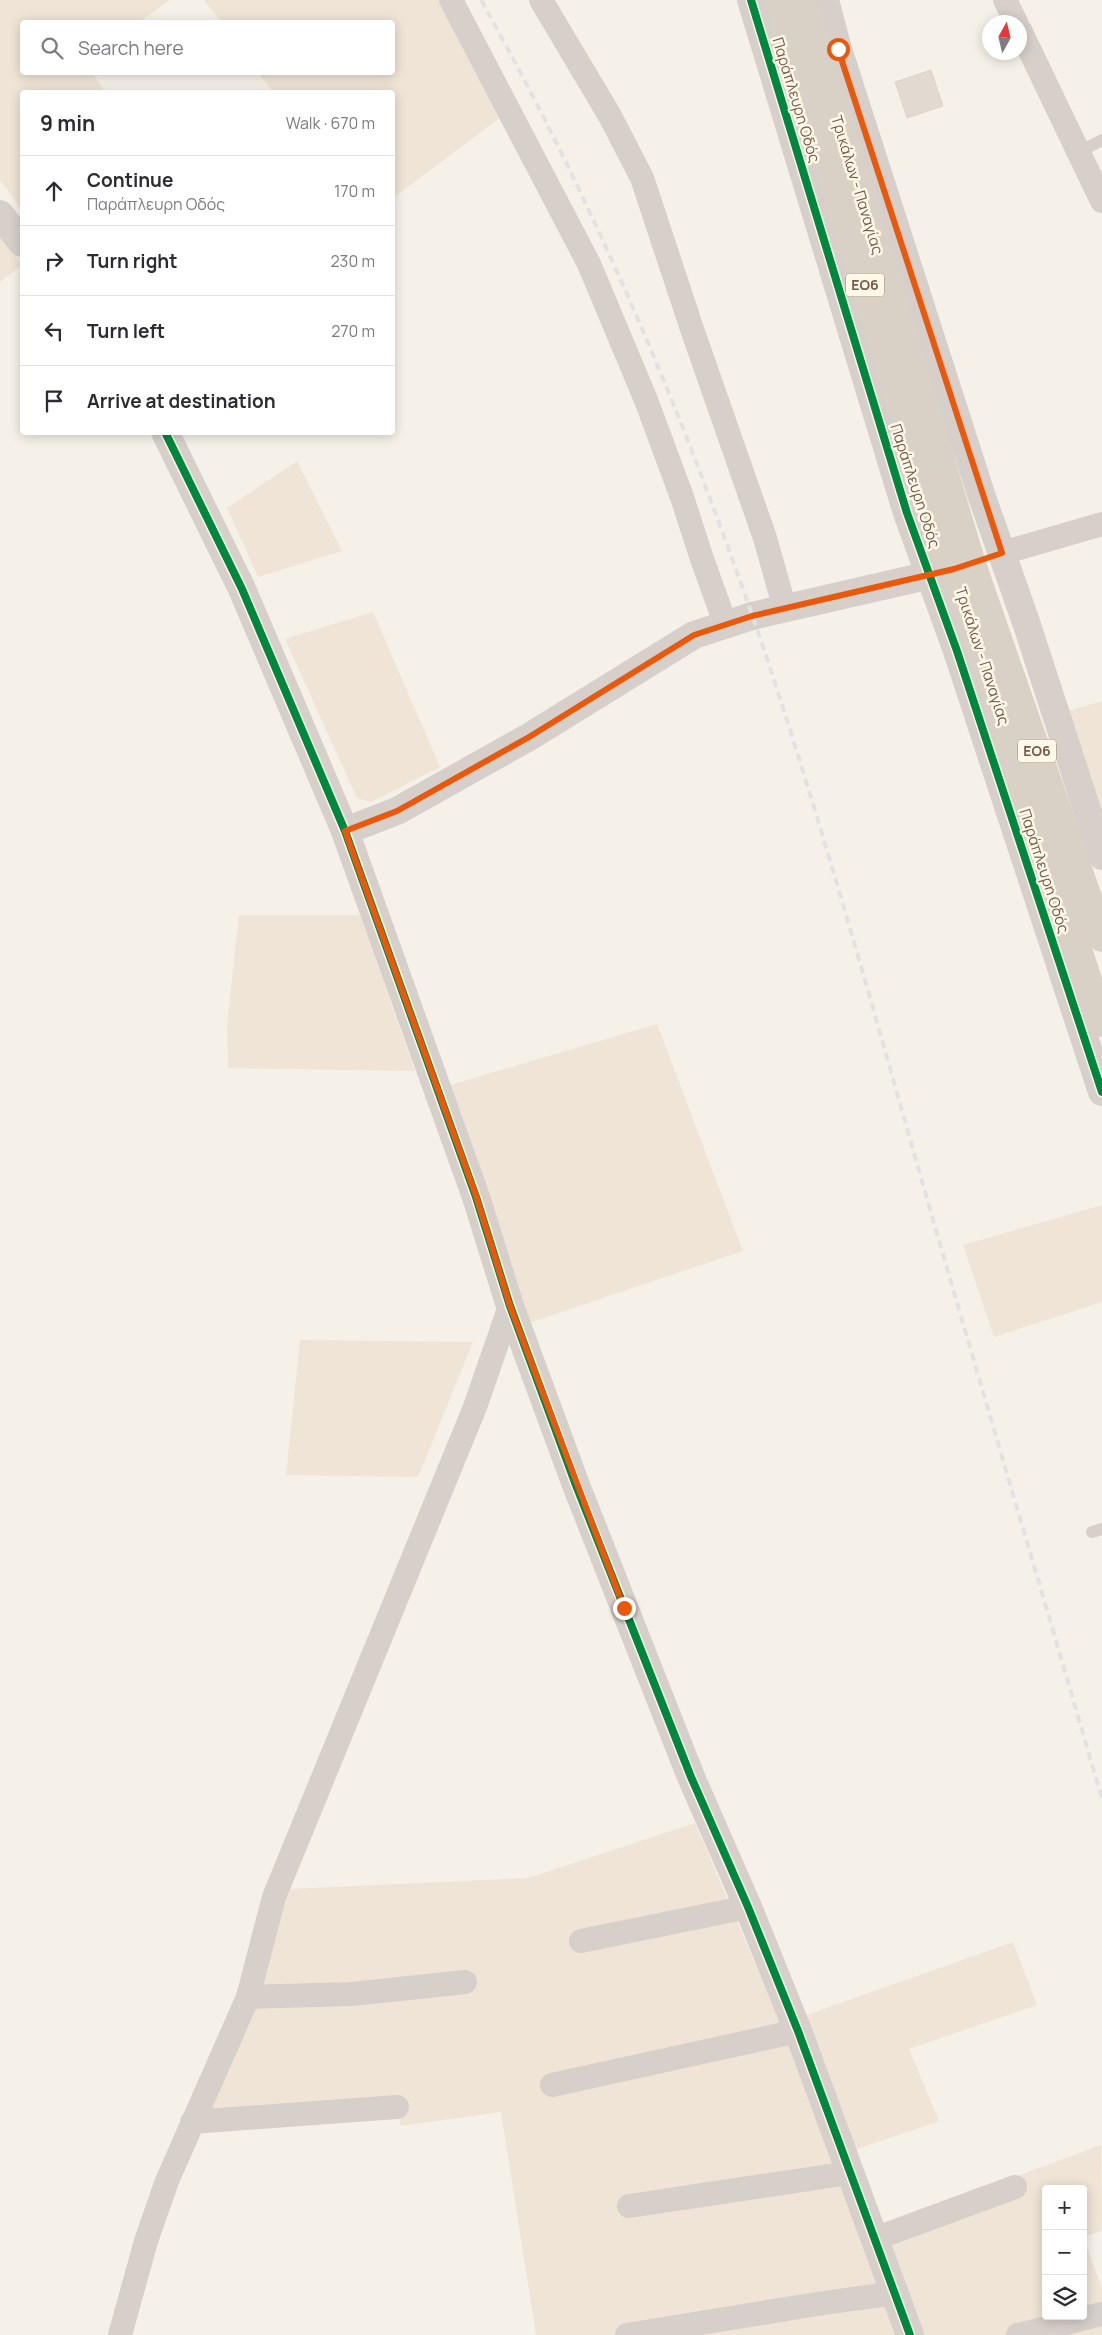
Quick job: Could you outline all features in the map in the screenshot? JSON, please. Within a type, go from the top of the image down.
[{"type":"main road","name":"Τρικάλων - Παναγίας","points":[[779,0],[933,511],[1102,1024]]},
{"type":"main road","name":"Τρικάλων - Παναγίας","points":[[802,0],[952,569],[1102,938]]},
{"type":"street","points":[[451,0],[589,264],[649,409],[683,500],[725,623]]},
{"type":"street","points":[[541,0],[618,130],[642,178],[693,332],[765,538],[785,609]]},
{"type":"street","name":"Παράπλευρη Οδός","points":[[751,0],[907,513],[952,569],[1102,1092]]},
{"type":"street","points":[[825,0],[844,68],[1102,856]]},
{"type":"street","points":[[1005,0],[1012,15]]},
{"type":"street","points":[[1027,44],[1102,201]]},
{"type":"street","points":[[0,214],[20,240]]},
{"type":"street","points":[[166,435],[242,589],[345,831],[476,1196],[510,1306],[576,1485],[687,1768],[748,1907],[798,2031],[910,2335]]},
{"type":"street","points":[[345,831],[397,811],[529,737],[694,635],[725,623],[952,569],[1102,524]]},
{"type":"street","points":[[120,2335],[146,2241],[192,2122],[248,1997],[274,1897],[475,1407],[510,1306]]},
{"type":"street","points":[[581,1941],[748,1907]]},
{"type":"street","points":[[248,1997],[352,1994],[465,1982]]},
{"type":"street","points":[[552,2085],[798,2031]]},
{"type":"street","points":[[192,2122],[397,2107]]},
{"type":"street","points":[[629,2206],[849,2173]]},
{"type":"street","points":[[874,2239],[1015,2187]]},
{"type":"street","points":[[627,2335],[895,2293]]},
{"type":"street","points":[[1018,2335],[1102,2314]]},
{"type":"lane","points":[[1079,152],[1102,140]]},
{"type":"shaded area","points":[[0,0],[170,0],[142,20],[20,20],[20,75],[93,75],[104,90],[20,90],[20,207],[0,180]]},
{"type":"shaded area","points":[[204,0],[438,0],[505,114],[395,196],[395,90],[271,90],[260,75],[395,75],[395,20],[219,20]]},
{"type":"shaded area","points":[[0,235],[20,262],[20,267],[0,282]]},
{"type":"shaded area","points":[[297,461],[342,551],[258,577],[227,508]]},
{"type":"shaded area","points":[[373,612],[440,767],[371,802],[357,798],[285,639]]},
{"type":"shaded area","points":[[1102,701],[1102,841],[1062,713]]},
{"type":"shaded area","points":[[239,915],[360,915],[415,1071],[228,1068],[227,1025]]},
{"type":"shaded area","points":[[657,1024],[743,1251],[529,1323],[450,1085]]},
{"type":"shaded area","points":[[1102,1205],[1102,1302],[994,1337],[963,1245]]},
{"type":"shaded area","points":[[300,1340],[473,1342],[418,1477],[286,1475]]},
{"type":"shaded area","points":[[695,1823],[781,2024],[1013,1942],[1037,2005],[909,2049],[939,2121],[834,2157],[861,2234],[1101,2145],[1102,2231],[1087,2236],[1087,2185],[1042,2185],[1042,2320],[1087,2320],[1087,2248],[1102,2288],[1102,2335],[536,2335],[501,2112],[400,2126],[401,2100],[209,2113],[290,1889],[528,1878]]},
{"type":"building","points":[[931,70],[943,106],[907,118],[895,82]]},
{"type":"railway","points":[[481,0],[524,79],[603,241],[674,406],[738,574],[787,719],[824,840],[1102,1799]]},
{"type":"cycle path","points":[[751,0],[907,513],[957,651],[1102,1092]]},
{"type":"cycle path","points":[[166,435],[242,589],[345,831],[476,1197],[510,1306],[576,1485],[691,1777],[748,1907],[798,2031],[910,2335]]},
{"type":"route","points":[[624,1608],[510,1306],[476,1196],[345,831],[397,811],[529,737],[694,635],[725,623],[954,569],[1002,553],[982,497],[838,49]]}]
